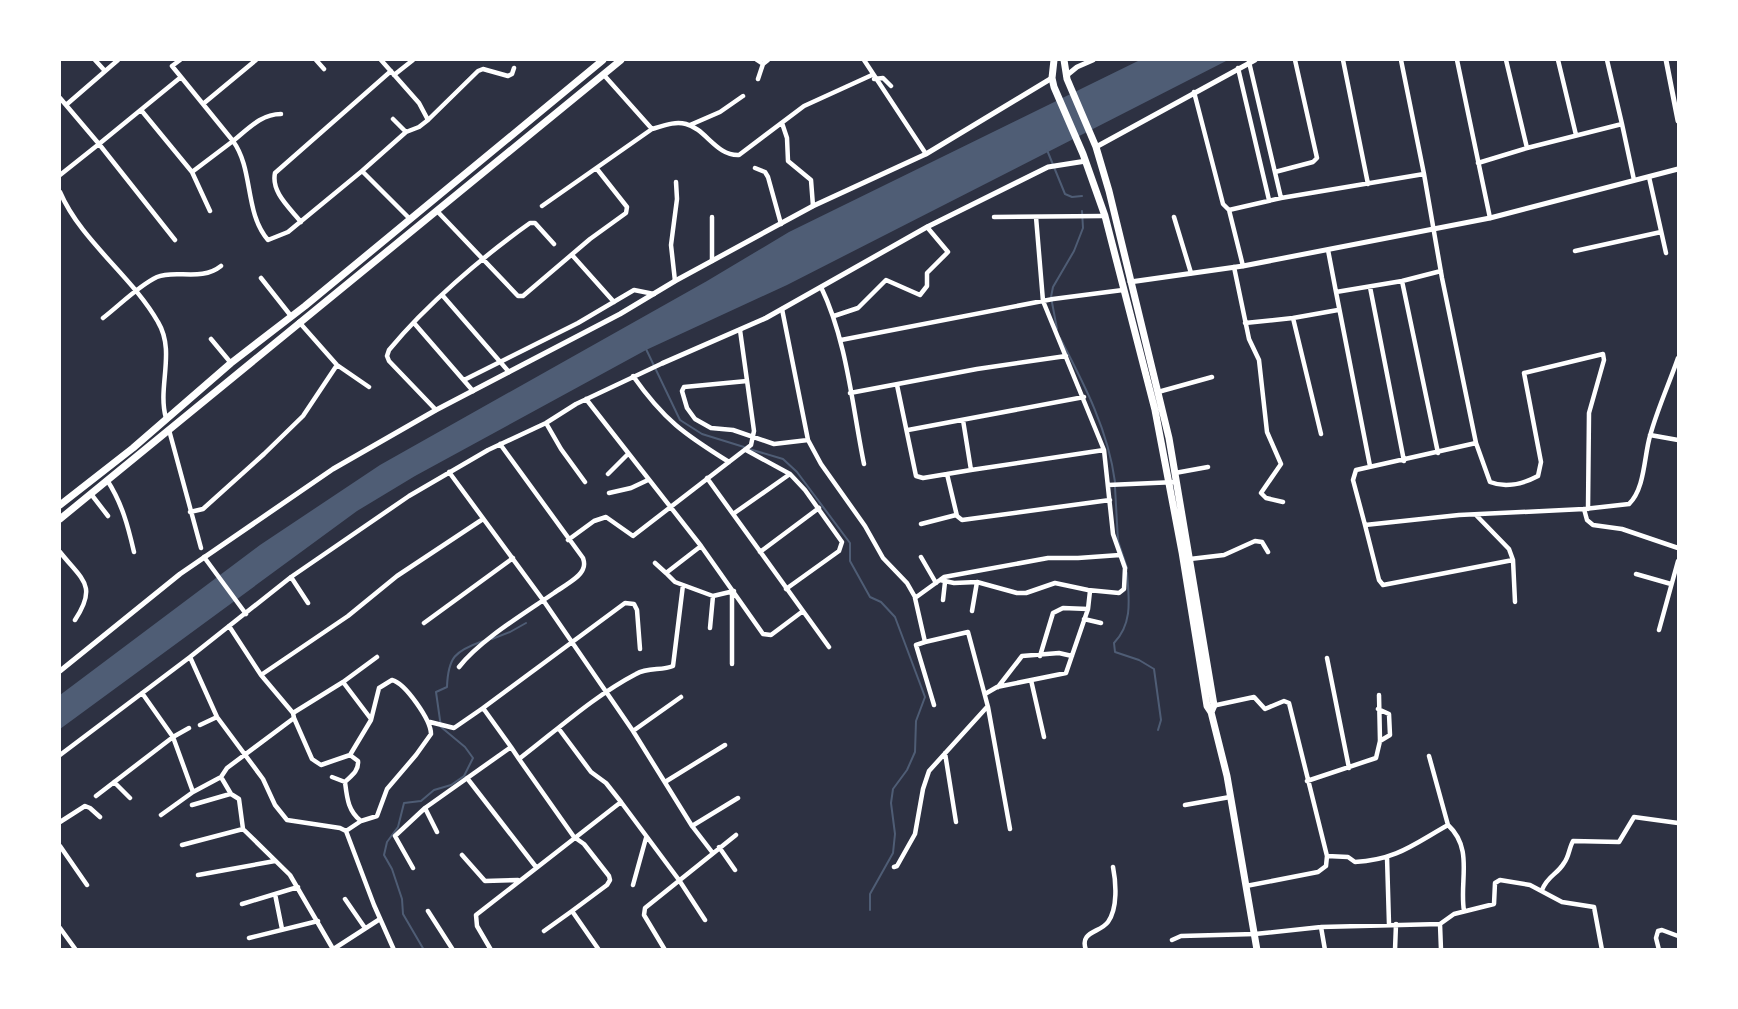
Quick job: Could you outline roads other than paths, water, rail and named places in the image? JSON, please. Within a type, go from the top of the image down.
[{"type":"main road","points":[[60,505],[133,449],[231,363],[603,60]]},
{"type":"main road","points":[[60,519],[621,60]]},
{"type":"main road","points":[[1054,60],[1054,87],[1109,215],[1130,282],[1161,438],[1190,559],[1198,634]]},
{"type":"main road","points":[[1064,60],[1067,78],[1095,144],[1124,290],[1158,392],[1175,472],[1173,482],[1211,708],[1257,950]]},
{"type":"main road","points":[[501,143],[509,152]]},
{"type":"main road","points":[[343,274],[348,281]]},
{"type":"main road","points":[[220,373],[226,381]]},
{"type":"street","points":[[95,60],[105,71]]},
{"type":"street","points":[[66,105],[118,60]]},
{"type":"street","points":[[167,60],[233,141],[246,163],[251,201],[265,238],[272,240],[301,222],[406,132],[428,120],[478,71],[483,69],[508,76],[514,68]]},
{"type":"street","points":[[172,66],[180,60]]},
{"type":"street","points":[[203,104],[256,60]]},
{"type":"street","points":[[316,60],[324,69]]},
{"type":"street","points":[[382,60],[419,103],[428,120]]},
{"type":"street","points":[[301,222],[275,189],[275,173],[392,73],[414,60]]},
{"type":"street","points":[[757,60],[766,62],[758,79]]},
{"type":"street","points":[[864,60],[926,154]]},
{"type":"street","points":[[1072,60],[1077,67]]},
{"type":"street","points":[[1067,78],[1077,67],[1093,60]]},
{"type":"street","points":[[1275,172],[1315,161],[1317,158],[1295,60]]},
{"type":"street","points":[[1343,60],[1368,184]]},
{"type":"street","points":[[1401,60],[1476,443],[1490,482],[1512,485],[1538,477],[1541,462],[1524,373],[1603,354],[1604,360],[1589,413],[1587,520],[1593,525],[1622,529],[1678,548]]},
{"type":"street","points":[[1457,60],[1490,218]]},
{"type":"street","points":[[1506,60],[1527,148]]},
{"type":"street","points":[[1558,60],[1576,135]]},
{"type":"street","points":[[1608,60],[1634,180]]},
{"type":"street","points":[[1665,60],[1678,121]]},
{"type":"street","points":[[1095,144],[1252,61],[1281,198]]},
{"type":"street","points":[[1238,68],[1269,200]]},
{"type":"street","points":[[602,74],[652,129]]},
{"type":"street","points":[[60,175],[181,77]]},
{"type":"street","points":[[690,125],[720,149],[735,156],[815,100],[873,77],[883,78],[891,86]]},
{"type":"street","points":[[60,671],[121,623],[148,597],[332,469],[813,206],[926,154],[1052,78]]},
{"type":"street","points":[[1194,91],[1223,204],[1229,210],[1243,266]]},
{"type":"street","points":[[542,206],[652,129],[670,124],[690,125],[720,112],[743,96]]},
{"type":"street","points":[[60,98],[176,240]]},
{"type":"street","points":[[141,110],[191,172],[210,211]]},
{"type":"street","points":[[191,172],[263,117],[281,114]]},
{"type":"street","points":[[393,119],[406,132]]},
{"type":"street","points":[[782,122],[788,161],[811,180],[813,206]]},
{"type":"street","points":[[1478,163],[1622,124]]},
{"type":"street","points":[[1254,138],[1266,135]]},
{"type":"street","points":[[60,755],[292,577],[379,515],[449,472],[635,375],[782,309],[927,227],[1048,167],[1084,158]]},
{"type":"street","points":[[755,168],[765,172],[768,177],[781,224]]},
{"type":"street","points":[[437,211],[482,261],[521,297],[627,211],[627,207],[597,169]]},
{"type":"street","points":[[1130,282],[1243,266],[1490,218],[1678,169]]},
{"type":"street","points":[[362,170],[409,218]]},
{"type":"street","points":[[1229,210],[1269,200],[1424,174]]},
{"type":"street","points":[[1649,177],[1666,253]]},
{"type":"street","points":[[675,281],[671,245],[677,182]]},
{"type":"street","points":[[60,192],[77,221],[159,322],[167,359],[163,404],[166,419]]},
{"type":"street","points":[[994,216],[1080,218],[1109,215]]},
{"type":"street","points":[[712,217],[712,261]]},
{"type":"street","points":[[940,581],[978,582],[1017,593],[1055,583],[1090,591],[1119,593],[1123,590],[1125,568],[1113,534],[1110,500],[1113,484],[1104,450],[1045,301],[1035,217]]},
{"type":"street","points":[[1174,217],[1191,273]]},
{"type":"street","points":[[436,410],[387,356],[389,350],[414,323],[482,261],[532,222],[554,244]]},
{"type":"street","points":[[834,316],[858,308],[886,280],[920,295],[927,283],[927,273],[948,251],[927,227]]},
{"type":"street","points":[[1576,251],[1661,232]]},
{"type":"street","points":[[1328,250],[1370,466]]},
{"type":"street","points":[[572,255],[614,302]]},
{"type":"street","points":[[103,318],[159,276],[188,276],[214,272],[221,266]]},
{"type":"street","points":[[1234,267],[1245,323],[1259,360],[1268,432],[1280,464],[1280,468],[1261,493],[1266,498],[1283,502]]},
{"type":"street","points":[[1336,292],[1402,281],[1441,271]]},
{"type":"street","points":[[261,278],[291,316]]},
{"type":"street","points":[[1402,281],[1438,453]]},
{"type":"street","points":[[821,287],[841,340],[864,464]]},
{"type":"street","points":[[1370,287],[1404,461]]},
{"type":"street","points":[[464,380],[578,323],[634,290],[654,294]]},
{"type":"street","points":[[841,340],[1053,299],[1124,290]]},
{"type":"street","points":[[443,296],[509,373]]},
{"type":"street","points":[[782,309],[808,440],[884,558],[908,583],[915,598],[925,642]]},
{"type":"street","points":[[1245,323],[1338,310]]},
{"type":"street","points":[[1293,318],[1321,435]]},
{"type":"street","points":[[299,322],[337,365],[369,387]]},
{"type":"street","points":[[414,323],[474,392]]},
{"type":"street","points":[[568,540],[600,517],[610,519],[633,536],[748,448],[754,436],[740,330]]},
{"type":"street","points":[[211,339],[231,363]]},
{"type":"street","points":[[850,393],[977,369],[1066,356]]},
{"type":"street","points":[[1365,525],[1475,514],[1586,509],[1631,503],[1642,475],[1650,435],[1678,358]]},
{"type":"street","points":[[190,512],[199,511],[206,506],[303,416],[337,365]]},
{"type":"street","points":[[635,375],[652,403],[673,424],[729,462]]},
{"type":"street","points":[[1158,392],[1212,377]]},
{"type":"street","points":[[747,381],[684,387],[682,391],[687,408],[695,419],[711,428],[730,430],[776,444],[808,440]]},
{"type":"street","points":[[897,385],[916,476],[920,478],[1104,450]]},
{"type":"street","points":[[908,430],[1084,397]]},
{"type":"street","points":[[586,399],[766,635],[771,635],[803,611]]},
{"type":"street","points":[[962,420],[971,470]]},
{"type":"street","points":[[546,423],[585,482]]},
{"type":"street","points":[[169,430],[201,548]]},
{"type":"street","points":[[1650,435],[1678,440]]},
{"type":"street","points":[[1476,443],[1404,461],[1359,468],[1353,477],[1379,580],[1383,585],[1513,560]]},
{"type":"street","points":[[459,667],[473,652],[583,570],[583,558],[500,444]]},
{"type":"street","points":[[748,448],[790,474],[841,539],[842,546],[839,551],[786,589]]},
{"type":"street","points":[[608,474],[628,454]]},
{"type":"street","points":[[1175,472],[1208,467]]},
{"type":"street","points":[[449,472],[543,600],[712,852]]},
{"type":"street","points":[[733,514],[790,474]]},
{"type":"street","points":[[947,474],[956,515],[966,521],[1110,500]]},
{"type":"street","points":[[707,478],[829,647]]},
{"type":"street","points":[[107,480],[121,504],[134,552]]},
{"type":"street","points":[[609,493],[648,480]]},
{"type":"street","points":[[1113,484],[1173,482]]},
{"type":"street","points":[[90,493],[108,516]]},
{"type":"street","points":[[760,552],[819,508]]},
{"type":"street","points":[[1475,514],[1505,543],[1513,560],[1515,602]]},
{"type":"street","points":[[921,524],[956,515]]},
{"type":"street","points":[[261,675],[348,616],[397,576],[483,519]]},
{"type":"street","points":[[1190,559],[1228,554],[1255,541],[1262,542],[1268,552]]},
{"type":"street","points":[[666,573],[701,547]]},
{"type":"street","points":[[60,552],[85,582],[88,596],[85,606],[75,620]]},
{"type":"street","points":[[915,598],[940,581],[1043,559],[1120,555]]},
{"type":"street","points":[[204,557],[246,614]]},
{"type":"street","points":[[921,557],[940,581],[943,600]]},
{"type":"street","points":[[424,623],[513,558]]},
{"type":"street","points":[[1659,630],[1678,561]]},
{"type":"street","points":[[655,563],[672,581],[713,596],[733,592]]},
{"type":"street","points":[[1636,573],[1671,584]]},
{"type":"street","points":[[292,577],[308,603]]},
{"type":"street","points":[[972,611],[978,582]]},
{"type":"street","points":[[519,759],[605,692],[639,672],[673,666],[683,584]]},
{"type":"street","points":[[997,687],[1066,673],[1088,609],[1090,591]]},
{"type":"street","points":[[732,664],[733,592]]},
{"type":"street","points":[[710,628],[713,596]]},
{"type":"street","points":[[229,626],[261,675],[294,715],[306,748],[317,764],[326,764],[350,755],[371,720],[376,693],[384,683],[391,680],[402,685],[431,723],[454,728],[625,603],[630,602],[637,610],[640,649]]},
{"type":"street","points":[[1040,656],[1053,613],[1063,608],[1088,609]]},
{"type":"street","points":[[1084,619],[1101,623]]},
{"type":"street","points":[[934,705],[916,645],[968,632],[988,706],[1010,829]]},
{"type":"street","points":[[985,695],[997,687],[1023,656],[1059,653],[1072,656]]},
{"type":"street","points":[[190,657],[217,716],[263,779],[275,805],[286,820],[346,831],[394,950]]},
{"type":"street","points":[[161,815],[220,777],[244,754],[294,715],[377,657]]},
{"type":"street","points":[[1328,658],[1349,768]]},
{"type":"street","points":[[1031,680],[1044,737]]},
{"type":"street","points":[[343,682],[371,720]]},
{"type":"street","points":[[142,693],[173,737],[193,792]]},
{"type":"street","points":[[1307,781],[1376,758],[1380,741],[1379,695]]},
{"type":"street","points":[[633,731],[681,697]]},
{"type":"street","points":[[1211,708],[1251,698],[1257,699],[1265,709],[1284,701],[1289,703],[1327,856],[1326,866],[1318,872],[1245,886]]},
{"type":"street","points":[[894,867],[915,834],[927,776],[944,752],[988,706]]},
{"type":"street","points":[[483,708],[574,837],[584,844],[609,876],[607,885],[544,931]]},
{"type":"street","points":[[1378,709],[1389,714],[1390,720],[1390,735],[1380,741]]},
{"type":"street","points":[[200,726],[217,716]]},
{"type":"street","points":[[346,831],[379,813],[387,789],[431,734],[431,723]]},
{"type":"street","points":[[96,796],[173,737],[189,728]]},
{"type":"street","points":[[559,729],[591,772],[606,783],[621,802],[705,920]]},
{"type":"street","points":[[664,782],[725,745]]},
{"type":"street","points":[[413,867],[395,836],[425,808],[511,747]]},
{"type":"street","points":[[944,752],[956,822]]},
{"type":"street","points":[[345,782],[359,765],[350,755]]},
{"type":"street","points":[[1429,756],[1448,825],[1460,839],[1463,850],[1464,911]]},
{"type":"street","points":[[220,777],[231,794],[239,799],[243,830],[276,861],[298,887],[333,949],[380,919]]},
{"type":"street","points":[[332,777],[345,782]]},
{"type":"street","points":[[467,778],[536,867]]},
{"type":"street","points":[[114,782],[130,798]]},
{"type":"street","points":[[345,782],[351,812],[361,821]]},
{"type":"street","points":[[192,804],[231,794]]},
{"type":"street","points":[[1185,804],[1230,797]]},
{"type":"street","points":[[692,825],[738,798]]},
{"type":"street","points":[[491,950],[477,926],[475,917],[621,802]]},
{"type":"street","points":[[60,822],[85,806],[100,817]]},
{"type":"street","points":[[425,808],[438,832]]},
{"type":"street","points":[[1542,890],[1550,875],[1563,865],[1576,839],[1603,844],[1619,842],[1634,817],[1678,822]]},
{"type":"street","points":[[1327,856],[1348,857],[1355,862],[1387,857],[1406,851],[1448,825]]},
{"type":"street","points":[[182,845],[243,830]]},
{"type":"street","points":[[664,950],[644,915],[645,910],[678,880],[736,835]]},
{"type":"street","points":[[633,885],[647,837]]},
{"type":"street","points":[[60,846],[87,885]]},
{"type":"street","points":[[719,847],[735,870]]},
{"type":"street","points":[[463,855],[485,881],[519,880]]},
{"type":"street","points":[[1387,857],[1389,924]]},
{"type":"street","points":[[198,875],[276,861]]},
{"type":"street","points":[[1086,950],[1084,942],[1087,936],[1107,924],[1110,919],[1115,892],[1113,867]]},
{"type":"street","points":[[1172,940],[1181,936],[1255,934],[1321,927],[1440,924],[1454,914],[1494,904],[1495,883],[1500,880],[1542,890],[1562,902],[1594,907],[1602,950]]},
{"type":"street","points":[[242,904],[298,887]]},
{"type":"street","points":[[275,894],[282,929]]},
{"type":"street","points":[[345,899],[365,928]]},
{"type":"street","points":[[428,911],[453,950]]},
{"type":"street","points":[[572,911],[598,950]]},
{"type":"street","points":[[248,938],[318,921]]},
{"type":"street","points":[[1395,950],[1396,924]]},
{"type":"street","points":[[1440,924],[1441,950]]},
{"type":"street","points":[[1321,927],[1325,950]]},
{"type":"street","points":[[60,928],[76,950]]},
{"type":"street","points":[[1659,950],[1656,937],[1658,931],[1678,936]]},
{"type":"water","points":[[1140,60],[1228,60],[787,285],[646,350],[415,476],[357,511],[60,729],[60,695],[260,545],[380,465],[789,232]]},
{"type":"waterway","points":[[1047,150],[1065,194],[1072,197],[1082,196]]},
{"type":"waterway","points":[[1057,329],[1051,297],[1053,287],[1074,251],[1083,228],[1082,211]]},
{"type":"waterway","points":[[1060,338],[1101,425],[1115,482]]},
{"type":"waterway","points":[[646,349],[680,420],[702,434],[744,447]]},
{"type":"waterway","points":[[749,449],[783,459],[797,472],[850,543],[850,561],[870,597],[881,602],[895,617],[925,697],[916,721],[915,752],[907,770],[893,789],[893,853],[870,894],[870,910]]},
{"type":"waterway","points":[[1115,487],[1118,541],[1127,568]]},
{"type":"waterway","points":[[1127,573],[1127,619],[1114,643],[1115,652],[1139,660],[1154,669],[1161,720],[1158,730]]},
{"type":"waterway","points":[[492,639],[526,623]]},
{"type":"waterway","points":[[424,950],[403,914],[402,899],[392,869],[384,855],[387,842],[398,827],[404,803],[421,801],[434,790],[451,785],[464,776],[473,758],[465,747],[441,727],[436,692],[447,687],[449,669],[455,656],[483,641]]}]
